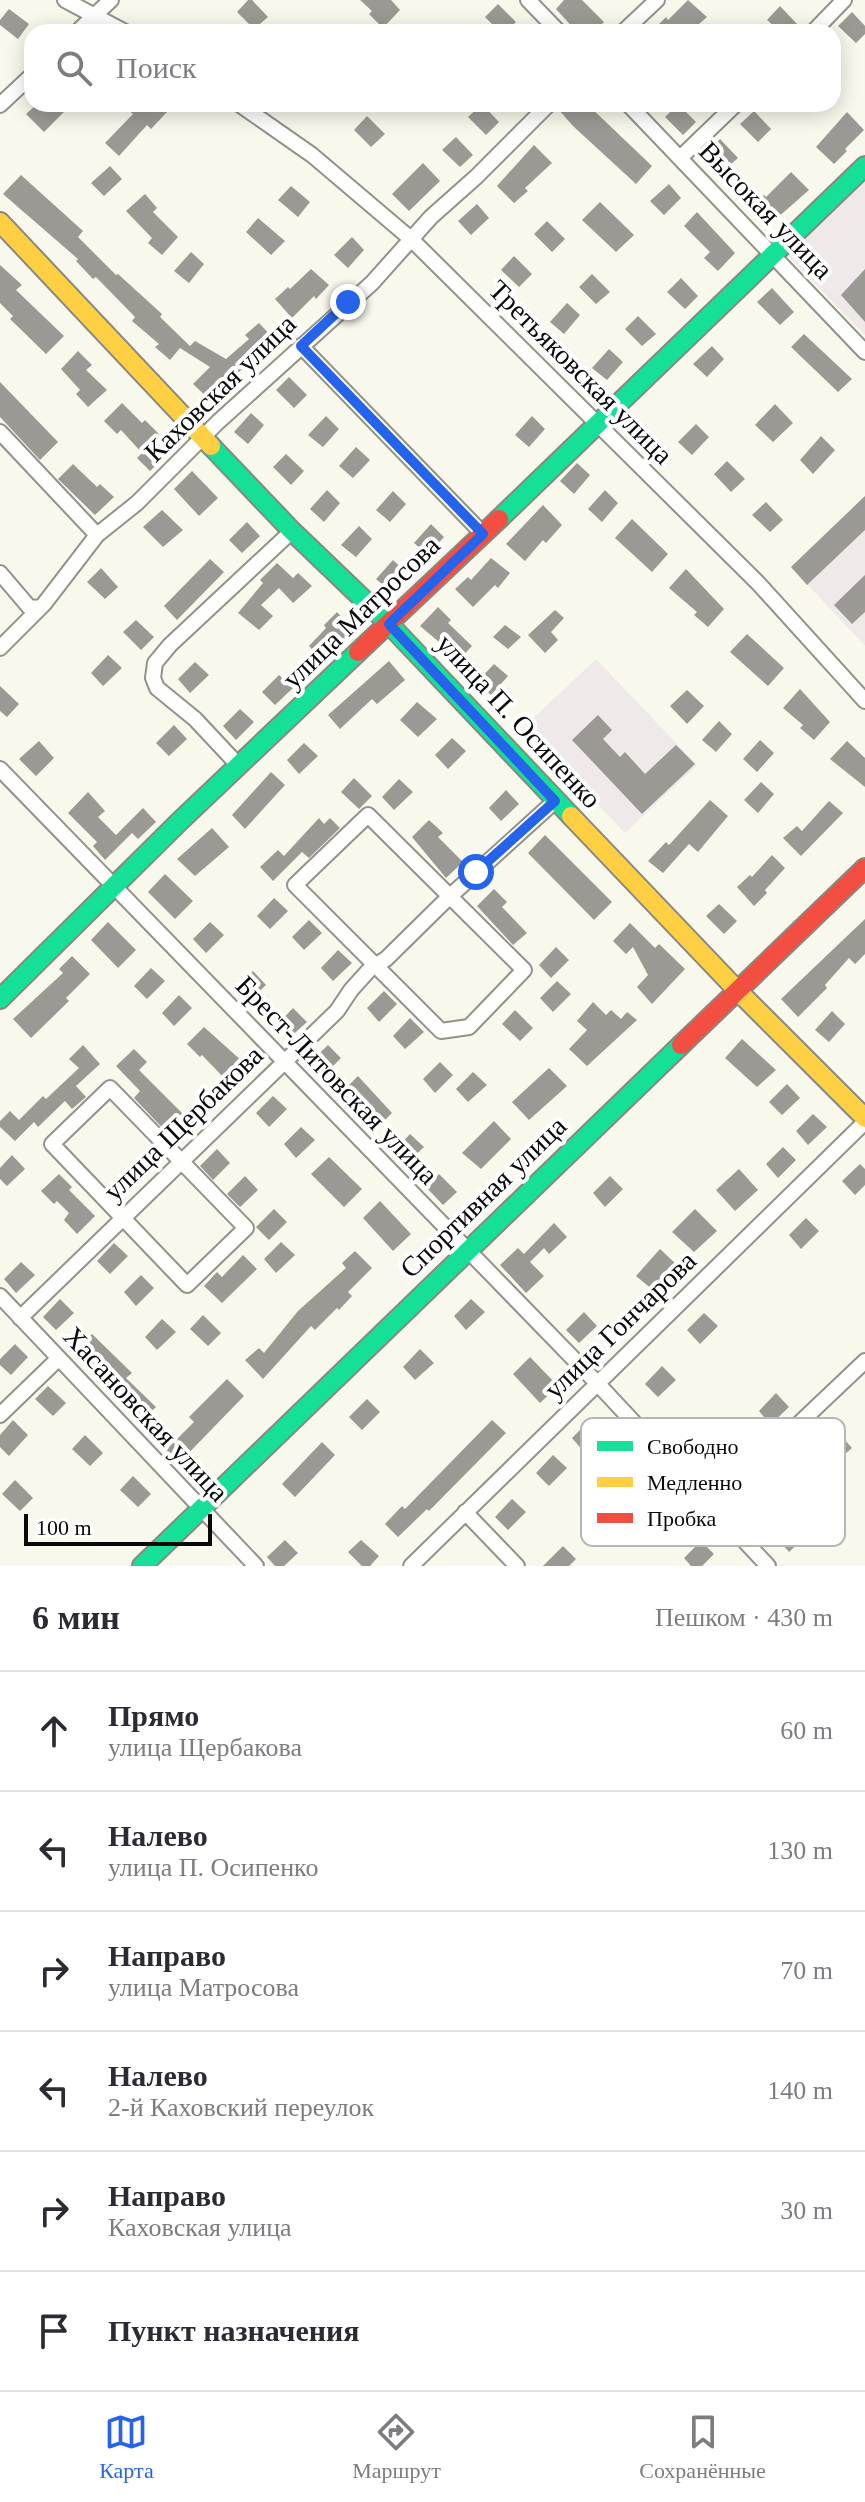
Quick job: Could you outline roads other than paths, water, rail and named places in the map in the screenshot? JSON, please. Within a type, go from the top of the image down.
[{"type":"street","points":[[65,0],[111,24]]},
{"type":"street","points":[[86,24],[111,0]]},
{"type":"street","points":[[528,0],[551,24]]},
{"type":"street","points":[[632,24],[657,0]]},
{"type":"street","points":[[821,24],[844,0]]},
{"type":"street","points":[[0,105],[24,82]]},
{"type":"street","name":"Третьяковская улица","points":[[250,112],[312,155],[411,239],[758,583],[865,701]]},
{"type":"street","name":"Каховская улица","points":[[0,648],[39,608],[97,535],[137,503],[301,346],[372,283],[411,239],[541,112]]},
{"type":"street","name":"Высокая улица","points":[[636,112],[865,352]]},
{"type":"street","points":[[680,158],[728,112]]},
{"type":"street","name":"улица Матросова","points":[[0,999],[865,166]]},
{"type":"street","name":"улица П. Осипенко","points":[[0,222],[292,531],[389,624],[555,801],[865,1120]]},
{"type":"street","points":[[301,346],[483,534]]},
{"type":"street","points":[[0,432],[97,535]]},
{"type":"street","points":[[239,766],[195,719],[157,688],[153,670],[170,645],[292,531]]},
{"type":"street","points":[[0,573],[29,607],[39,608]]},
{"type":"street","name":"Брест-Литовская улица","points":[[0,769],[629,1418]]},
{"type":"street","name":"улица Щербакова","points":[[20,1318],[337,1011],[351,990],[555,801]]},
{"type":"street","points":[[368,815],[448,898],[524,970],[469,1027],[441,1031],[295,885],[368,815]]},
{"type":"street","name":"Спортивная улица","points":[[142,1566],[865,868]]},
{"type":"street","points":[[110,1088],[180,1161],[246,1228],[187,1285],[52,1144],[110,1088]]},
{"type":"street","name":"улица Гончарова","points":[[411,1566],[865,1120]]},
{"type":"street","name":"Хасановская улица","points":[[0,1296],[256,1566]]},
{"type":"street","points":[[0,1415],[58,1359]]},
{"type":"street","points":[[805,1418],[865,1361]]},
{"type":"street","points":[[465,1512],[517,1566]]},
{"type":"street","name":"Брест-Литовская улица","points":[[749,1546],[768,1566]]}]
